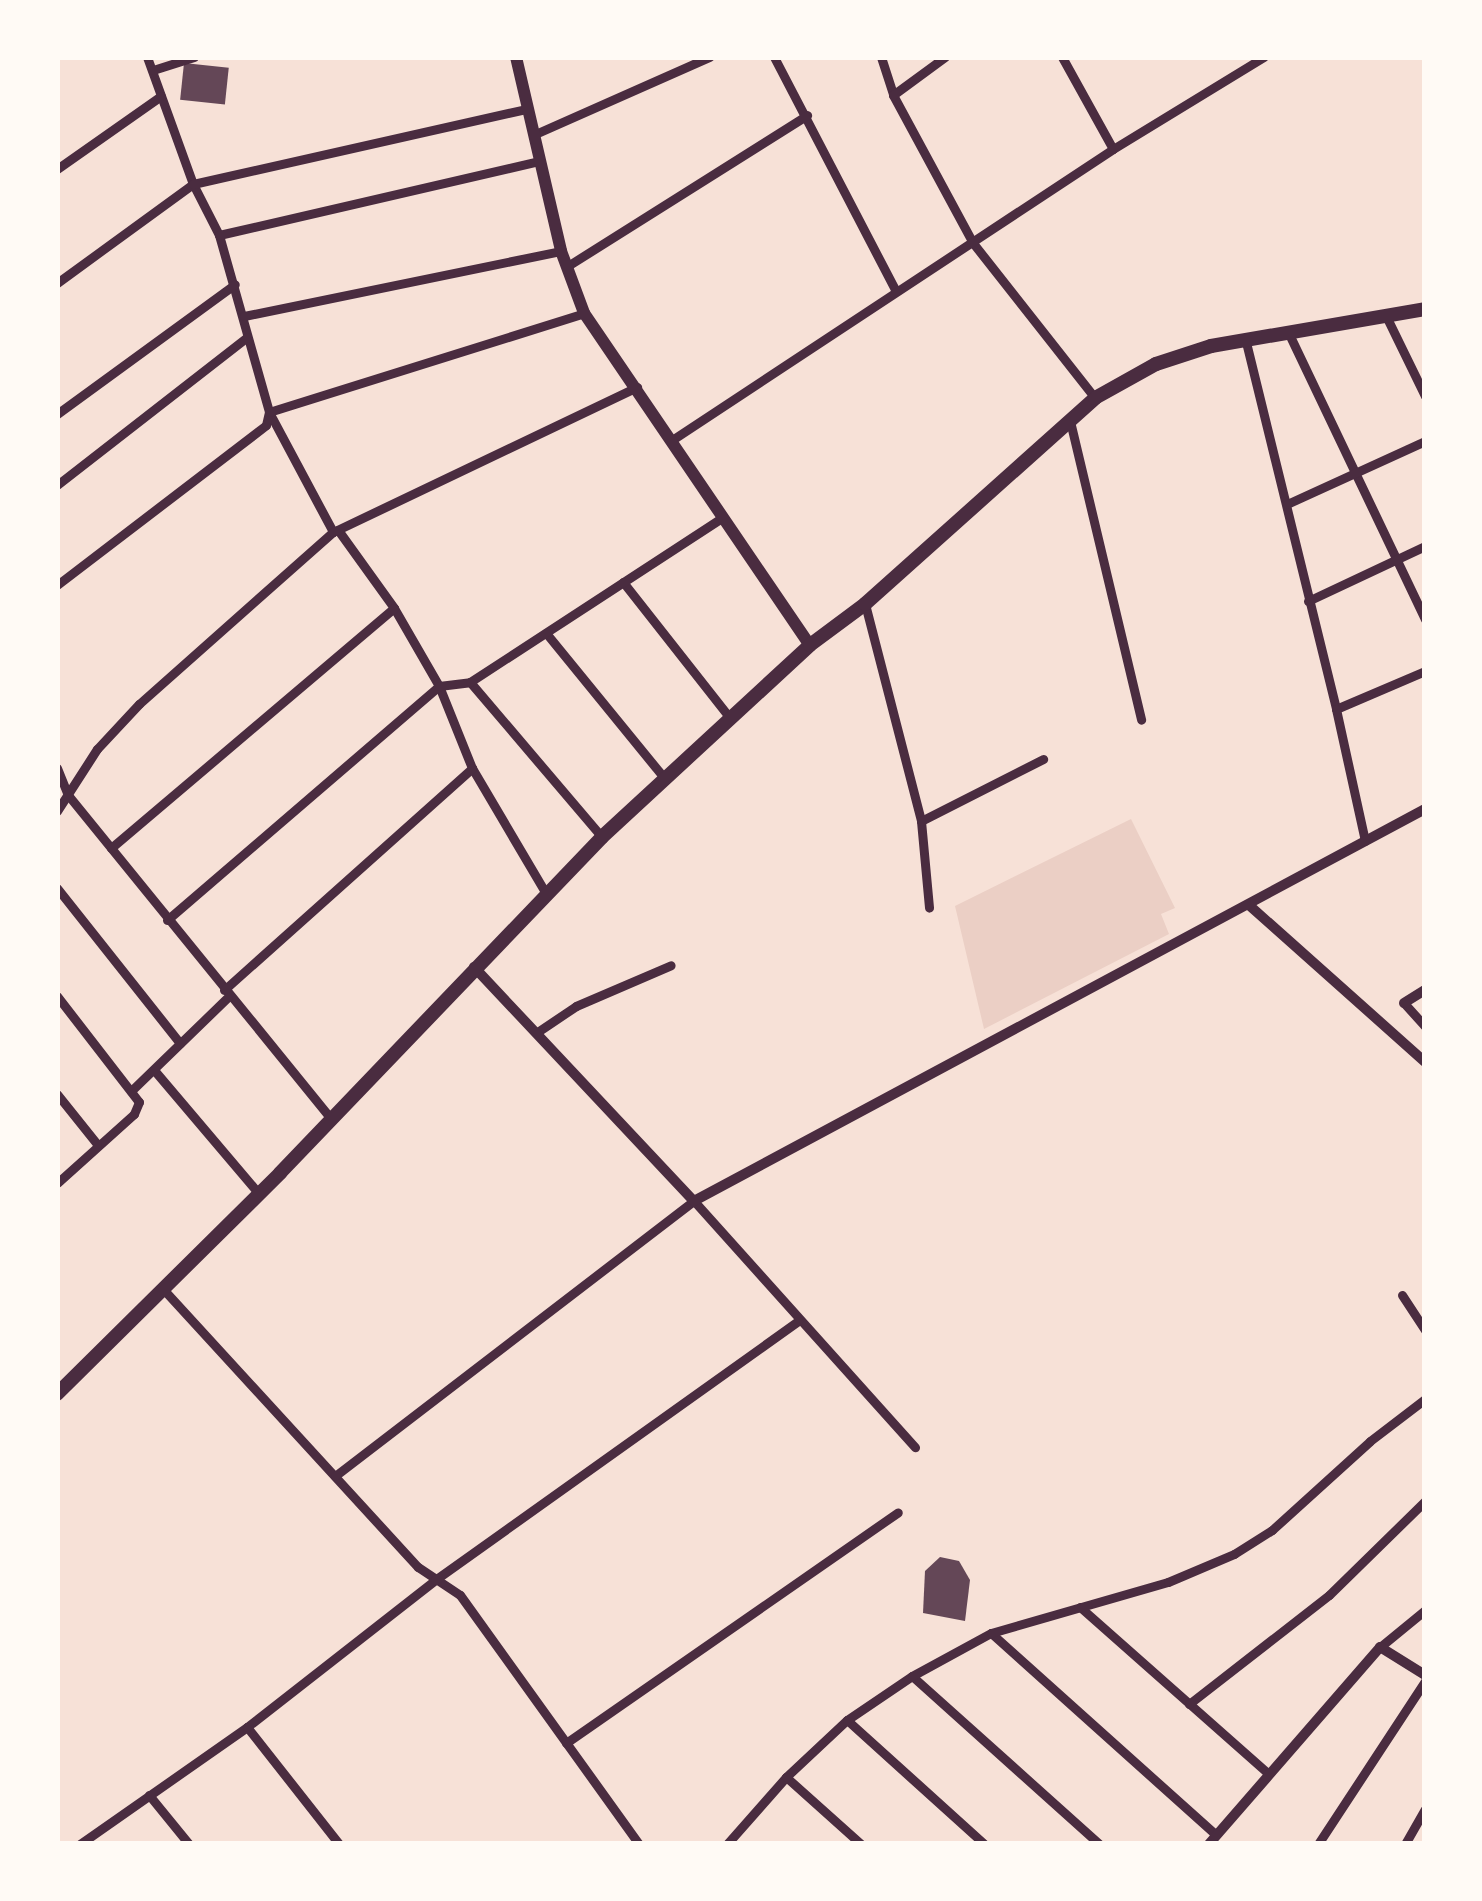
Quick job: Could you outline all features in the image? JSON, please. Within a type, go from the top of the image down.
[{"type":"main road","points":[[516,57],[561,251],[584,313],[810,645]]},
{"type":"main road","points":[[57,1394],[259,1194],[602,837],[810,645],[865,604],[1095,398],[1156,364],[1245,338],[1425,309]]},
{"type":"street","points":[[147,57],[235,284],[269,412],[335,531],[394,608],[439,686],[472,768],[545,892]]},
{"type":"street","points":[[153,70],[194,57]]},
{"type":"street","points":[[533,135],[710,57]]},
{"type":"street","points":[[774,57],[896,291]]},
{"type":"street","points":[[881,57],[893,95],[973,243],[1095,398]]},
{"type":"street","points":[[893,95],[945,57]]},
{"type":"street","points":[[1062,57],[1113,149]]},
{"type":"street","points":[[673,440],[1113,149],[1264,57]]},
{"type":"street","points":[[57,169],[161,96]]},
{"type":"street","points":[[57,284],[193,184],[526,109]]},
{"type":"street","points":[[566,267],[807,116]]},
{"type":"street","points":[[218,235],[539,161]]},
{"type":"street","points":[[244,316],[561,251]]},
{"type":"street","points":[[57,414],[235,284]]},
{"type":"street","points":[[269,412],[584,313]]},
{"type":"street","points":[[1386,316],[1425,396]]},
{"type":"street","points":[[1289,334],[1425,619]]},
{"type":"street","points":[[57,484],[248,338]]},
{"type":"street","points":[[1245,338],[1365,841]]},
{"type":"street","points":[[57,812],[97,748],[139,704],[335,531],[531,442],[637,387]]},
{"type":"street","points":[[57,586],[266,425],[269,412]]},
{"type":"street","points":[[1070,421],[1141,720]]},
{"type":"street","points":[[1287,504],[1425,440]]},
{"type":"street","points":[[167,920],[439,686],[470,682],[722,518]]},
{"type":"street","points":[[1308,601],[1425,546]]},
{"type":"street","points":[[623,582],[730,718]]},
{"type":"street","points":[[865,604],[922,821],[929,908]]},
{"type":"street","points":[[111,848],[394,608]]},
{"type":"street","points":[[546,633],[665,779]]},
{"type":"street","points":[[1336,709],[1425,671]]},
{"type":"street","points":[[470,682],[602,837]]},
{"type":"street","points":[[922,821],[1042,759]]},
{"type":"street","points":[[57,768],[68,795],[329,1117]]},
{"type":"street","points":[[131,1091],[226,994],[472,768]]},
{"type":"street","points":[[335,1476],[694,1201],[1425,809]]},
{"type":"street","points":[[57,888],[180,1043]]},
{"type":"street","points":[[1250,906],[1425,1062]]},
{"type":"street","points":[[536,1033],[576,1006],[671,965]]},
{"type":"street","points":[[474,967],[694,1201],[915,1447]]},
{"type":"street","points":[[1425,990],[1404,1004],[1425,1026]]},
{"type":"street","points":[[57,997],[139,1102],[134,1114],[57,1183]]},
{"type":"street","points":[[154,1070],[259,1194]]},
{"type":"street","points":[[57,1094],[97,1144]]},
{"type":"street","points":[[164,1290],[435,1580],[460,1595],[639,1844]]},
{"type":"street","points":[[1402,1295],[1425,1330]]},
{"type":"street","points":[[80,1844],[247,1727],[435,1580],[799,1321]]},
{"type":"street","points":[[727,1844],[786,1777],[848,1720],[912,1676],[992,1633],[1168,1582],[1234,1554],[1272,1530],[1370,1441],[1425,1399]]},
{"type":"street","points":[[1189,1705],[1329,1595],[1425,1502]]},
{"type":"street","points":[[566,1743],[898,1512]]},
{"type":"street","points":[[1080,1607],[1269,1774]]},
{"type":"street","points":[[992,1633],[1213,1840],[1380,1647],[1425,1610]]},
{"type":"street","points":[[1318,1844],[1425,1678],[1380,1647]]},
{"type":"street","points":[[912,1676],[1099,1844]]},
{"type":"street","points":[[848,1720],[984,1844]]},
{"type":"street","points":[[247,1727],[339,1844]]},
{"type":"street","points":[[786,1777],[861,1844]]},
{"type":"street","points":[[149,1795],[189,1844]]},
{"type":"street","points":[[1405,1844],[1425,1808]]},
{"type":"shaded area","points":[[1131,819],[1175,908],[1161,914],[1169,934],[984,1029],[955,906]]},
{"type":"building","points":[[184,63],[229,68],[225,105],[180,100]]},
{"type":"building","points":[[940,1557],[959,1561],[970,1580],[965,1621],[923,1613],[925,1571]]}]
